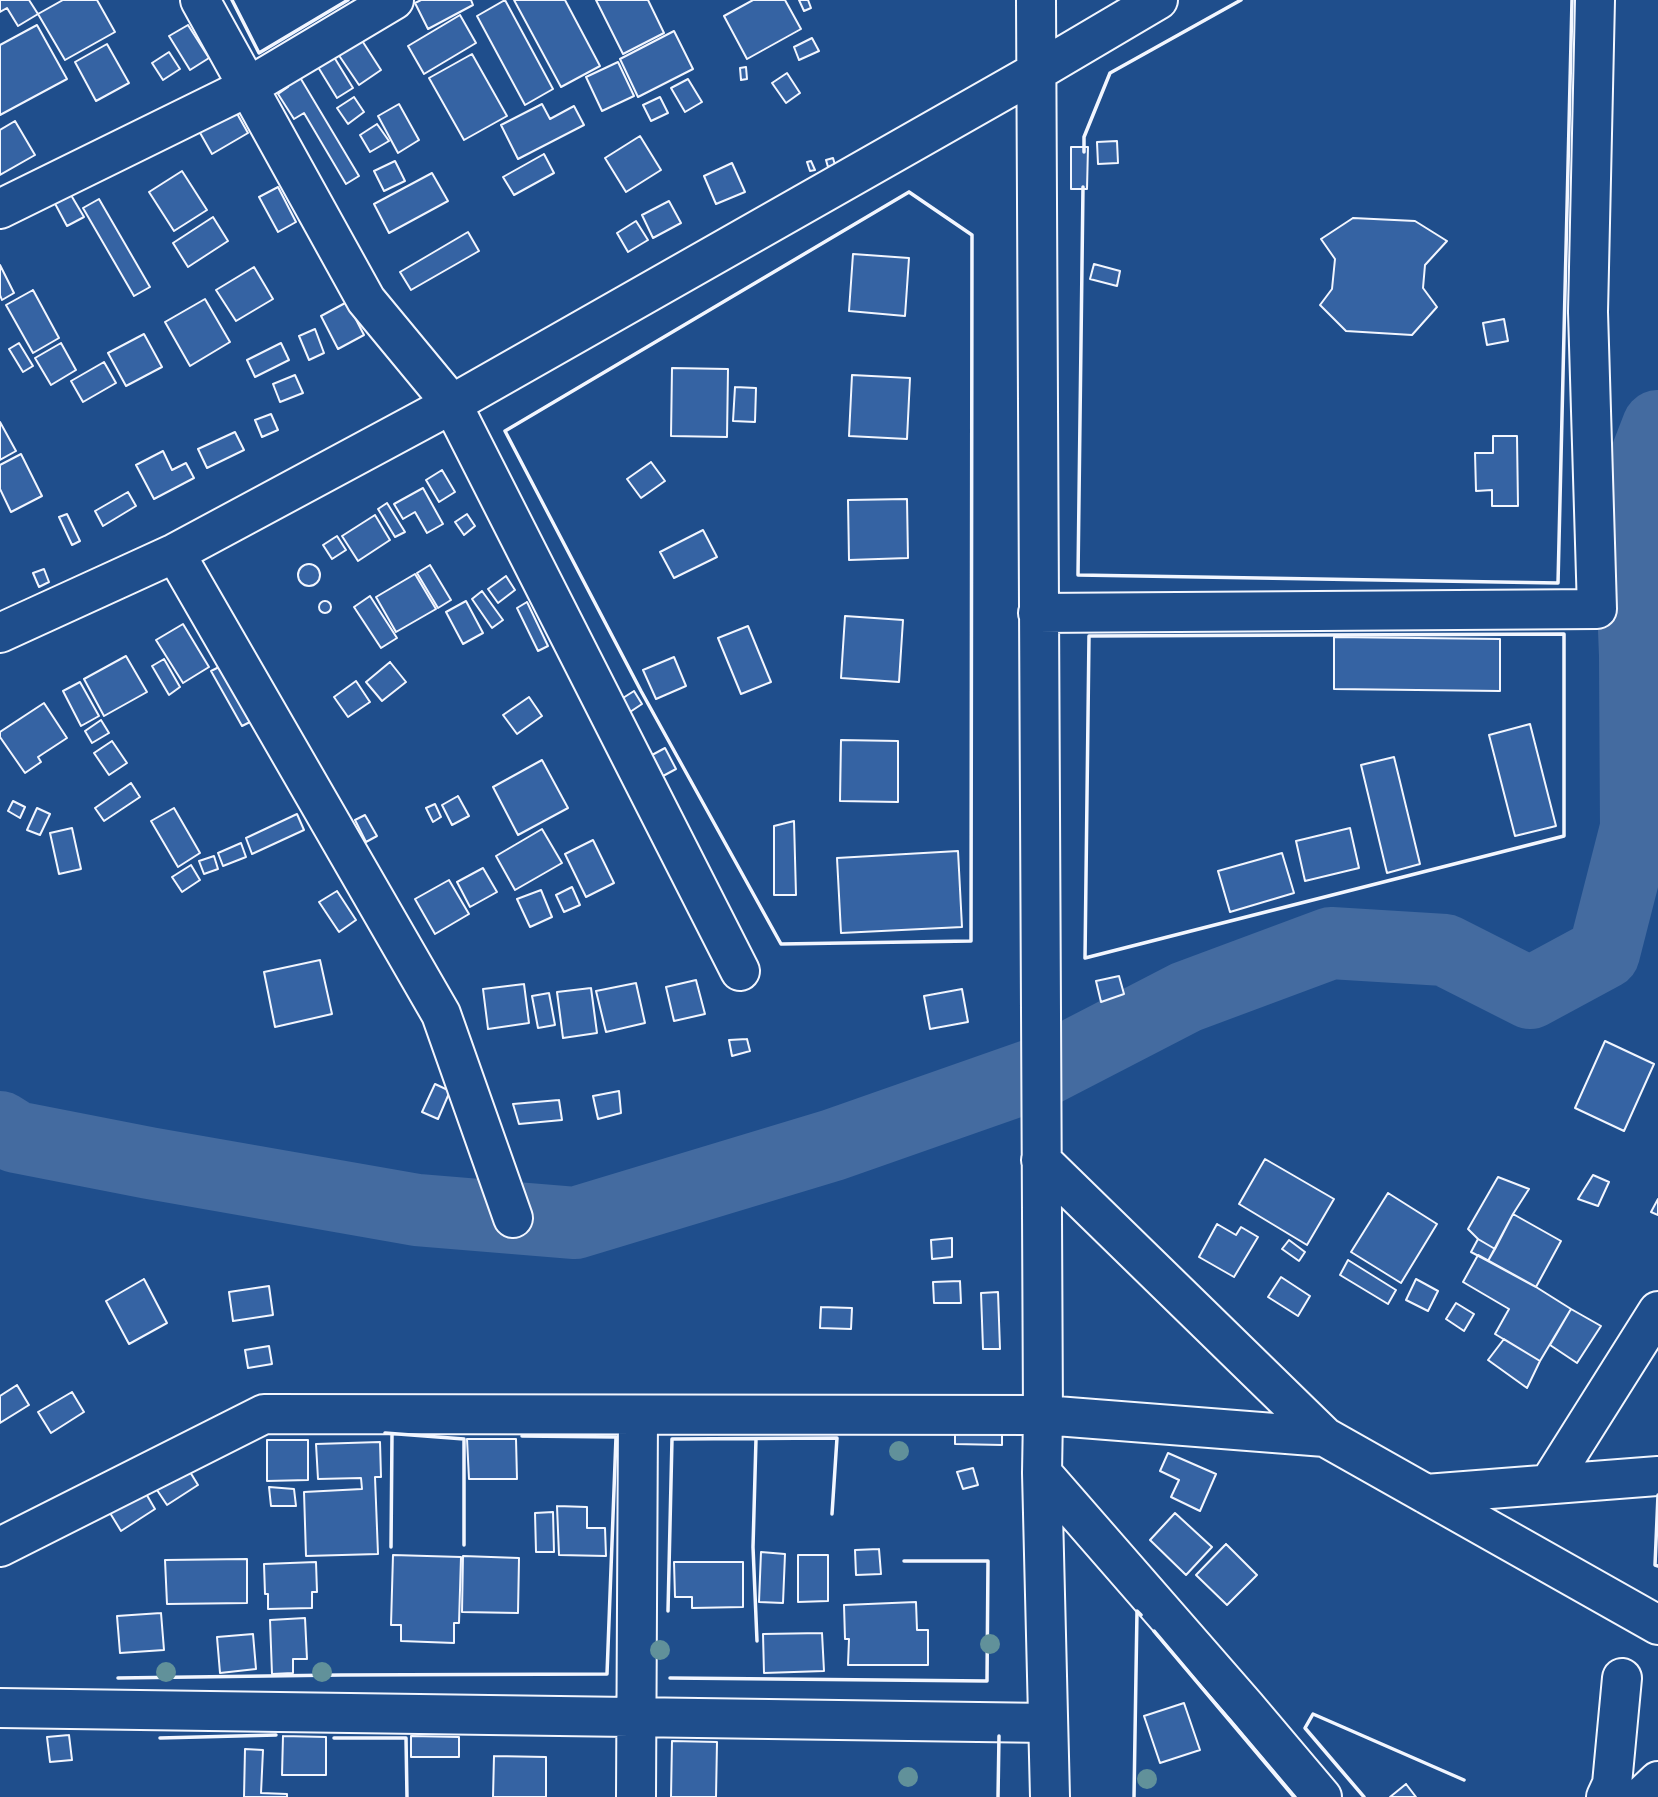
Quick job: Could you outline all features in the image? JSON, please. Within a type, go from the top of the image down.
[{"type":"street","points":[[200,0],[366,300],[452,404],[740,971]]},
{"type":"street","points":[[0,209],[248,87],[394,0]]},
{"type":"street","points":[[1036,0],[1042,1473],[1050,1797]]},
{"type":"street","points":[[0,633],[175,553],[452,404],[1158,0]]},
{"type":"street","points":[[1038,614],[1597,609],[1588,312],[1595,0]]},
{"type":"street","points":[[175,553],[441,1014],[513,1218]]},
{"type":"street","points":[[1041,1160],[1325,1437],[1658,1625]]},
{"type":"street","points":[[1549,1484],[1658,1311]]},
{"type":"street","points":[[0,1547],[264,1414],[1043,1415],[1325,1437]]},
{"type":"street","points":[[636,1797],[638,1415]]},
{"type":"street","points":[[1042,1473],[1322,1797]]},
{"type":"street","points":[[1426,1494],[1658,1476]]},
{"type":"street","points":[[1606,1797],[1612,1784],[1622,1678]]},
{"type":"street","points":[[0,1708],[1048,1723]]},
{"type":"street","points":[[1640,1797],[1658,1781]]},
{"type":"building","points":[[0,0],[29,0],[38,14],[18,26],[7,8],[0,12]]},
{"type":"building","points":[[63,0],[97,0],[115,32],[65,60],[38,14]]},
{"type":"building","points":[[421,0],[471,0],[473,5],[428,29],[415,3]]},
{"type":"building","points":[[505,0],[553,89],[525,105],[477,16]]},
{"type":"building","points":[[514,0],[565,0],[600,66],[561,87]]},
{"type":"building","points":[[596,0],[648,0],[664,33],[623,54]]},
{"type":"building","points":[[753,0],[785,0],[801,29],[747,59],[724,16]]},
{"type":"building","points":[[799,0],[808,0],[811,8],[804,11]]},
{"type":"building","points":[[460,15],[476,43],[424,74],[408,46]]},
{"type":"building","points":[[37,25],[67,79],[0,115],[0,45]]},
{"type":"building","points":[[188,25],[209,58],[190,70],[169,36]]},
{"type":"building","points":[[674,31],[693,69],[638,97],[620,59]]},
{"type":"building","points":[[812,38],[819,51],[799,60],[794,47]]},
{"type":"building","points":[[361,39],[381,70],[359,85],[338,54]]},
{"type":"building","points":[[107,44],[129,83],[96,101],[75,62]]},
{"type":"building","points":[[169,52],[180,69],[163,80],[152,63]]},
{"type":"building","points":[[472,54],[507,116],[464,140],[429,78]]},
{"type":"building","points":[[334,57],[353,88],[337,98],[318,67]]},
{"type":"building","points":[[618,62],[634,96],[602,111],[586,77]]},
{"type":"building","points":[[746,67],[747,79],[741,80],[740,68]]},
{"type":"building","points":[[787,73],[800,93],[786,103],[772,83]]},
{"type":"building","points":[[298,74],[359,176],[346,184],[304,113],[294,119],[278,94],[288,87],[285,82]]},
{"type":"building","points":[[688,79],[702,102],[685,112],[671,88]]},
{"type":"building","points":[[354,97],[364,112],[348,124],[337,108]]},
{"type":"building","points":[[660,97],[668,113],[651,121],[643,105]]},
{"type":"building","points":[[399,104],[419,140],[398,153],[378,116]]},
{"type":"building","points":[[542,104],[550,119],[574,106],[584,125],[518,159],[501,125]]},
{"type":"building","points":[[235,110],[248,133],[212,154],[199,131]]},
{"type":"building","points":[[15,121],[35,155],[0,175],[0,130]]},
{"type":"building","points":[[377,124],[389,141],[370,152],[360,135]]},
{"type":"building","points":[[640,136],[661,170],[626,192],[605,158]]},
{"type":"building","points":[[1117,141],[1118,163],[1098,164],[1097,142]]},
{"type":"building","points":[[1071,147],[1088,147],[1087,189],[1071,189]]},
{"type":"building","points":[[544,154],[554,173],[514,195],[503,177]]},
{"type":"building","points":[[833,158],[835,165],[828,167],[826,160]]},
{"type":"building","points":[[395,161],[405,181],[384,191],[374,171]]},
{"type":"building","points":[[811,161],[815,170],[810,171],[807,162]]},
{"type":"building","points":[[732,163],[745,192],[716,204],[704,176]]},
{"type":"building","points":[[182,171],[207,210],[174,231],[149,192]]},
{"type":"building","points":[[432,173],[448,201],[389,233],[374,204]]},
{"type":"building","points":[[278,187],[296,222],[278,232],[259,197]]},
{"type":"building","points":[[68,190],[84,217],[67,226],[52,198]]},
{"type":"building","points":[[99,199],[150,287],[134,296],[83,208]]},
{"type":"building","points":[[669,201],[681,223],[653,238],[642,215]]},
{"type":"building","points":[[213,217],[228,241],[188,267],[173,243]]},
{"type":"building","points":[[1353,218],[1415,221],[1447,241],[1425,265],[1423,288],[1437,307],[1412,335],[1346,331],[1320,305],[1332,289],[1335,259],[1321,239]]},
{"type":"building","points":[[636,221],[648,240],[628,252],[617,233]]},
{"type":"building","points":[[468,232],[479,251],[411,290],[400,272]]},
{"type":"building","points":[[853,254],[909,258],[905,316],[849,311]]},
{"type":"building","points":[[1094,264],[1120,271],[1117,286],[1090,279]]},
{"type":"building","points":[[0,265],[14,293],[2,300],[0,295]]},
{"type":"building","points":[[254,267],[273,299],[236,321],[216,290]]},
{"type":"building","points":[[33,290],[59,338],[33,353],[6,305]]},
{"type":"building","points":[[205,299],[230,342],[190,366],[165,322]]},
{"type":"building","points":[[347,302],[364,335],[338,349],[321,316]]},
{"type":"building","points":[[1504,319],[1508,341],[1487,345],[1483,323]]},
{"type":"building","points":[[315,329],[324,353],[309,360],[299,336]]},
{"type":"building","points":[[144,334],[162,367],[126,386],[108,353]]},
{"type":"building","points":[[19,343],[33,366],[23,372],[9,349]]},
{"type":"building","points":[[61,343],[76,370],[51,385],[35,358]]},
{"type":"building","points":[[281,343],[289,360],[255,377],[247,360]]},
{"type":"building","points":[[104,362],[116,383],[83,402],[71,381]]},
{"type":"building","points":[[672,368],[728,369],[727,437],[671,436]]},
{"type":"building","points":[[295,375],[303,393],[280,402],[273,384]]},
{"type":"building","points":[[852,375],[910,378],[907,439],[849,436]]},
{"type":"building","points":[[735,387],[756,388],[755,422],[733,421]]},
{"type":"building","points":[[271,414],[278,430],[262,437],[255,420]]},
{"type":"building","points":[[0,422],[16,451],[0,460]]},
{"type":"building","points":[[235,432],[244,450],[207,468],[198,449]]},
{"type":"building","points":[[1493,436],[1517,436],[1518,506],[1492,506],[1492,490],[1476,491],[1475,453],[1493,453]]},
{"type":"building","points":[[163,451],[172,470],[186,463],[194,478],[154,499],[136,465]]},
{"type":"building","points":[[21,454],[42,496],[11,512],[0,489],[0,465]]},
{"type":"building","points":[[651,462],[665,481],[641,498],[627,479]]},
{"type":"building","points":[[442,470],[455,492],[439,502],[426,480]]},
{"type":"building","points":[[423,488],[443,524],[427,533],[415,512],[403,519],[394,504]]},
{"type":"building","points":[[128,492],[136,506],[103,526],[95,511]]},
{"type":"building","points":[[907,499],[908,558],[849,560],[848,500]]},
{"type":"building","points":[[387,503],[405,532],[395,537],[378,509]]},
{"type":"building","points":[[67,514],[80,541],[72,545],[59,517]]},
{"type":"building","points":[[467,514],[475,526],[464,535],[455,522]]},
{"type":"building","points":[[375,515],[390,540],[358,561],[342,536]]},
{"type":"building","points":[[703,530],[717,557],[674,578],[660,552]]},
{"type":"building","points":[[337,536],[346,550],[332,559],[323,545]]},
{"type":"building","points":[[309,564],[317,567],[320,575],[317,583],[309,586],[301,583],[298,575],[301,567]]},
{"type":"building","points":[[430,565],[451,600],[438,608],[417,573]]},
{"type":"building","points":[[44,569],[49,582],[39,587],[33,573]]},
{"type":"building","points":[[415,574],[436,609],[396,632],[376,597]]},
{"type":"building","points":[[506,576],[515,590],[498,603],[488,589]]},
{"type":"building","points":[[482,591],[503,620],[492,628],[472,599]]},
{"type":"building","points":[[370,596],[397,638],[381,648],[354,607]]},
{"type":"building","points":[[325,601],[331,607],[325,613],[319,607]]},
{"type":"building","points":[[466,601],[483,633],[463,644],[446,612]]},
{"type":"building","points":[[527,602],[548,646],[538,651],[517,608]]},
{"type":"building","points":[[845,616],[903,620],[899,682],[841,678]]},
{"type":"building","points":[[183,624],[209,667],[183,683],[156,640]]},
{"type":"building","points":[[748,626],[771,682],[741,694],[718,638]]},
{"type":"building","points":[[1334,637],[1500,639],[1500,691],[1334,689]]},
{"type":"building","points":[[126,656],[147,692],[104,716],[84,679]]},
{"type":"building","points":[[674,657],[686,686],[656,699],[643,670]]},
{"type":"building","points":[[164,659],[180,687],[169,695],[152,666]]},
{"type":"building","points":[[390,662],[406,682],[382,701],[366,682]]},
{"type":"building","points":[[219,667],[250,722],[242,726],[211,671]]},
{"type":"building","points":[[356,681],[370,702],[348,717],[334,697]]},
{"type":"building","points":[[80,682],[99,716],[81,726],[63,691]]},
{"type":"building","points":[[634,691],[642,704],[630,712],[623,698]]},
{"type":"building","points":[[529,697],[542,716],[517,734],[503,715]]},
{"type":"building","points":[[44,703],[67,738],[38,757],[41,762],[25,773],[0,737],[0,732]]},
{"type":"building","points":[[101,720],[109,733],[92,743],[85,731]]},
{"type":"building","points":[[1530,724],[1556,826],[1515,836],[1489,735]]},
{"type":"building","points":[[841,740],[898,741],[898,802],[840,801]]},
{"type":"building","points":[[112,741],[127,763],[109,775],[94,753]]},
{"type":"building","points":[[665,748],[676,769],[663,776],[652,755]]},
{"type":"building","points":[[1394,757],[1420,864],[1387,873],[1361,765]]},
{"type":"building","points":[[542,760],[568,808],[518,835],[493,787]]},
{"type":"building","points":[[131,783],[140,797],[104,821],[95,808]]},
{"type":"building","points":[[458,796],[469,816],[452,825],[442,805]]},
{"type":"building","points":[[13,801],[25,807],[20,818],[8,811]]},
{"type":"building","points":[[435,804],[441,817],[433,822],[426,808]]},
{"type":"building","points":[[37,808],[50,814],[40,835],[27,830]]},
{"type":"building","points":[[174,808],[200,853],[178,867],[151,821]]},
{"type":"building","points":[[297,814],[304,830],[252,854],[246,838]]},
{"type":"building","points":[[365,815],[377,836],[366,842],[355,820]]},
{"type":"building","points":[[794,821],[796,895],[774,895],[774,826]]},
{"type":"building","points":[[72,828],[81,869],[59,874],[50,833]]},
{"type":"building","points":[[1350,828],[1359,868],[1305,881],[1296,841]]},
{"type":"building","points":[[542,829],[562,863],[515,890],[496,856]]},
{"type":"building","points":[[593,840],[614,883],[586,897],[565,854]]},
{"type":"building","points":[[241,843],[246,857],[223,866],[218,853]]},
{"type":"building","points":[[958,851],[962,927],[841,933],[837,858]]},
{"type":"building","points":[[1282,853],[1294,893],[1230,912],[1218,871]]},
{"type":"building","points":[[214,856],[218,869],[204,874],[199,861]]},
{"type":"building","points":[[191,865],[200,880],[182,892],[172,877]]},
{"type":"building","points":[[483,868],[497,892],[470,907],[457,882]]},
{"type":"building","points":[[449,880],[469,914],[435,934],[415,899]]},
{"type":"building","points":[[572,887],[580,905],[564,912],[556,895]]},
{"type":"building","points":[[541,890],[552,917],[530,927],[517,899]]},
{"type":"building","points":[[337,891],[356,920],[339,932],[319,902]]},
{"type":"building","points":[[320,960],[332,1014],[275,1027],[264,972]]},
{"type":"building","points":[[1119,976],[1124,994],[1101,1002],[1096,981]]},
{"type":"building","points":[[696,980],[705,1014],[674,1021],[666,987]]},
{"type":"building","points":[[636,983],[645,1023],[606,1032],[596,991]]},
{"type":"building","points":[[524,984],[529,1023],[488,1029],[483,989]]},
{"type":"building","points":[[591,988],[597,1033],[563,1038],[557,992]]},
{"type":"building","points":[[962,989],[968,1022],[930,1029],[924,996]]},
{"type":"building","points":[[549,993],[555,1025],[538,1028],[532,996]]},
{"type":"building","points":[[747,1039],[750,1051],[732,1056],[729,1040]]},
{"type":"building","points":[[1605,1041],[1654,1064],[1624,1131],[1575,1108]]},
{"type":"building","points":[[435,1084],[450,1091],[438,1119],[422,1112]]},
{"type":"building","points":[[619,1091],[621,1113],[598,1119],[593,1096]]},
{"type":"building","points":[[559,1100],[562,1120],[519,1124],[513,1104]]},
{"type":"building","points":[[1265,1159],[1334,1199],[1307,1245],[1239,1204]]},
{"type":"building","points":[[1593,1175],[1609,1182],[1598,1206],[1578,1199]]},
{"type":"building","points":[[1498,1177],[1529,1189],[1495,1249],[1468,1229]]},
{"type":"building","points":[[1388,1193],[1437,1224],[1401,1283],[1351,1252]]},
{"type":"building","points":[[1658,1199],[1658,1215],[1651,1212]]},
{"type":"building","points":[[1513,1214],[1561,1241],[1536,1287],[1488,1261]]},
{"type":"building","points":[[1217,1224],[1236,1235],[1241,1227],[1258,1237],[1234,1277],[1199,1257]]},
{"type":"building","points":[[952,1238],[952,1257],[932,1259],[931,1240]]},
{"type":"building","points":[[1478,1239],[1495,1249],[1488,1261],[1471,1252]]},
{"type":"building","points":[[1289,1240],[1305,1252],[1299,1261],[1282,1249]]},
{"type":"building","points":[[1478,1255],[1571,1309],[1540,1361],[1495,1334],[1509,1309],[1463,1282]]},
{"type":"building","points":[[1348,1260],[1396,1290],[1388,1304],[1340,1275]]},
{"type":"building","points":[[1281,1277],[1310,1296],[1298,1316],[1268,1297]]},
{"type":"building","points":[[144,1279],[167,1323],[129,1344],[106,1301]]},
{"type":"building","points":[[1416,1279],[1438,1291],[1428,1311],[1406,1300]]},
{"type":"building","points":[[960,1281],[961,1303],[934,1303],[933,1282]]},
{"type":"building","points":[[269,1286],[273,1315],[233,1321],[229,1292]]},
{"type":"building","points":[[998,1292],[1000,1349],[983,1349],[981,1293]]},
{"type":"building","points":[[1456,1303],[1474,1314],[1464,1331],[1446,1319]]},
{"type":"building","points":[[821,1307],[852,1308],[851,1329],[820,1328]]},
{"type":"building","points":[[1571,1309],[1601,1326],[1577,1363],[1550,1345]]},
{"type":"building","points":[[1504,1339],[1540,1361],[1527,1388],[1488,1360]]},
{"type":"building","points":[[269,1346],[272,1364],[248,1368],[245,1350]]},
{"type":"building","points":[[17,1385],[29,1405],[0,1423],[0,1396]]},
{"type":"building","points":[[72,1392],[84,1412],[51,1433],[38,1412]]},
{"type":"building","points":[[955,1420],[1002,1421],[1002,1445],[955,1444]]},
{"type":"building","points":[[467,1439],[516,1439],[517,1479],[469,1479]]},
{"type":"building","points":[[267,1440],[308,1440],[308,1480],[267,1481]]},
{"type":"building","points":[[380,1442],[381,1477],[375,1477],[378,1554],[306,1556],[304,1492],[362,1489],[361,1478],[318,1479],[316,1444]]},
{"type":"building","points":[[1168,1453],[1216,1474],[1200,1511],[1171,1497],[1179,1480],[1160,1471]]},
{"type":"building","points":[[187,1467],[198,1485],[167,1505],[155,1487]]},
{"type":"building","points":[[973,1468],[978,1485],[963,1489],[957,1472]]},
{"type":"building","points":[[269,1487],[294,1489],[296,1506],[271,1506]]},
{"type":"building","points":[[145,1492],[155,1509],[121,1531],[110,1513]]},
{"type":"building","points":[[557,1506],[587,1507],[587,1528],[605,1528],[606,1556],[559,1555]]},
{"type":"building","points":[[553,1512],[554,1552],[536,1552],[535,1513]]},
{"type":"building","points":[[1175,1513],[1212,1547],[1186,1575],[1150,1540]]},
{"type":"building","points":[[1226,1544],[1257,1575],[1227,1605],[1196,1575]]},
{"type":"building","points":[[879,1549],[881,1574],[856,1575],[855,1550]]},
{"type":"building","points":[[761,1552],[785,1554],[783,1603],[759,1602]]},
{"type":"building","points":[[393,1555],[461,1557],[459,1623],[454,1623],[454,1643],[401,1641],[401,1625],[391,1625]]},
{"type":"building","points":[[798,1555],[828,1555],[828,1601],[798,1602]]},
{"type":"building","points":[[463,1556],[519,1558],[518,1613],[462,1612]]},
{"type":"building","points":[[247,1559],[247,1603],[167,1604],[165,1560]]},
{"type":"building","points":[[316,1562],[317,1592],[312,1592],[312,1608],[268,1609],[264,1564]]},
{"type":"building","points":[[674,1562],[743,1562],[743,1607],[692,1608],[692,1597],[675,1597]]},
{"type":"building","points":[[916,1602],[917,1630],[928,1630],[928,1665],[848,1665],[849,1639],[845,1639],[844,1605]]},
{"type":"building","points":[[161,1613],[164,1650],[120,1653],[117,1616]]},
{"type":"building","points":[[305,1618],[307,1659],[293,1659],[293,1673],[272,1674],[270,1620]]},
{"type":"building","points":[[822,1633],[824,1671],[764,1673],[763,1634]]},
{"type":"building","points":[[253,1634],[256,1669],[220,1673],[217,1637]]},
{"type":"building","points":[[1184,1703],[1200,1750],[1160,1763],[1144,1716]]},
{"type":"building","points":[[69,1735],[72,1760],[50,1762],[47,1737]]},
{"type":"building","points":[[283,1736],[326,1737],[326,1775],[282,1775]]},
{"type":"building","points":[[411,1736],[459,1737],[459,1757],[411,1757]]},
{"type":"building","points":[[672,1741],[717,1742],[716,1797],[671,1797]]},
{"type":"building","points":[[245,1749],[263,1750],[261,1793],[287,1794],[287,1797],[244,1797]]},
{"type":"building","points":[[494,1756],[546,1757],[546,1797],[493,1797]]},
{"type":"building","points":[[1406,1784],[1416,1797],[1390,1797]]},
{"type":"waterway","points":[[0,1127],[16,1137],[417,1210],[575,1223],[833,1145],[1041,1072],[1186,997],[1331,943],[1445,950],[1530,993],[1604,953],[1636,828],[1635,655],[1629,501],[1658,426]]},
{"type":"wall","points":[[232,0],[259,53],[348,0]]},
{"type":"wall","points":[[1084,152],[1084,137],[1110,73],[1241,0]]},
{"type":"wall","points":[[1083,187],[1078,575],[1558,583],[1572,0]]},
{"type":"wall","points":[[909,192],[972,235],[971,941],[781,944],[641,691],[505,431],[909,192]]},
{"type":"wall","points":[[1564,634],[1564,836],[1085,958],[1089,636],[1564,634]]},
{"type":"wall","points":[[385,1433],[464,1439],[464,1545]]},
{"type":"wall","points":[[391,1547],[392,1434]]},
{"type":"wall","points":[[118,1678],[607,1674],[616,1437],[522,1436]]},
{"type":"wall","points":[[668,1611],[672,1439],[837,1438],[832,1514]]},
{"type":"wall","points":[[756,1439],[753,1547],[757,1641]]},
{"type":"wall","points":[[1658,1495],[1655,1565],[1658,1566]]},
{"type":"wall","points":[[670,1678],[987,1681],[988,1561],[904,1561]]},
{"type":"wall","points":[[1134,1797],[1137,1611],[1141,1615]]},
{"type":"wall","points":[[1154,1631],[1294,1797]]},
{"type":"wall","points":[[1364,1797],[1305,1728],[1313,1714],[1464,1780]]},
{"type":"wall","points":[[160,1738],[276,1735]]},
{"type":"wall","points":[[998,1797],[999,1736]]},
{"type":"wall","points":[[334,1738],[406,1738],[407,1797]]}]
